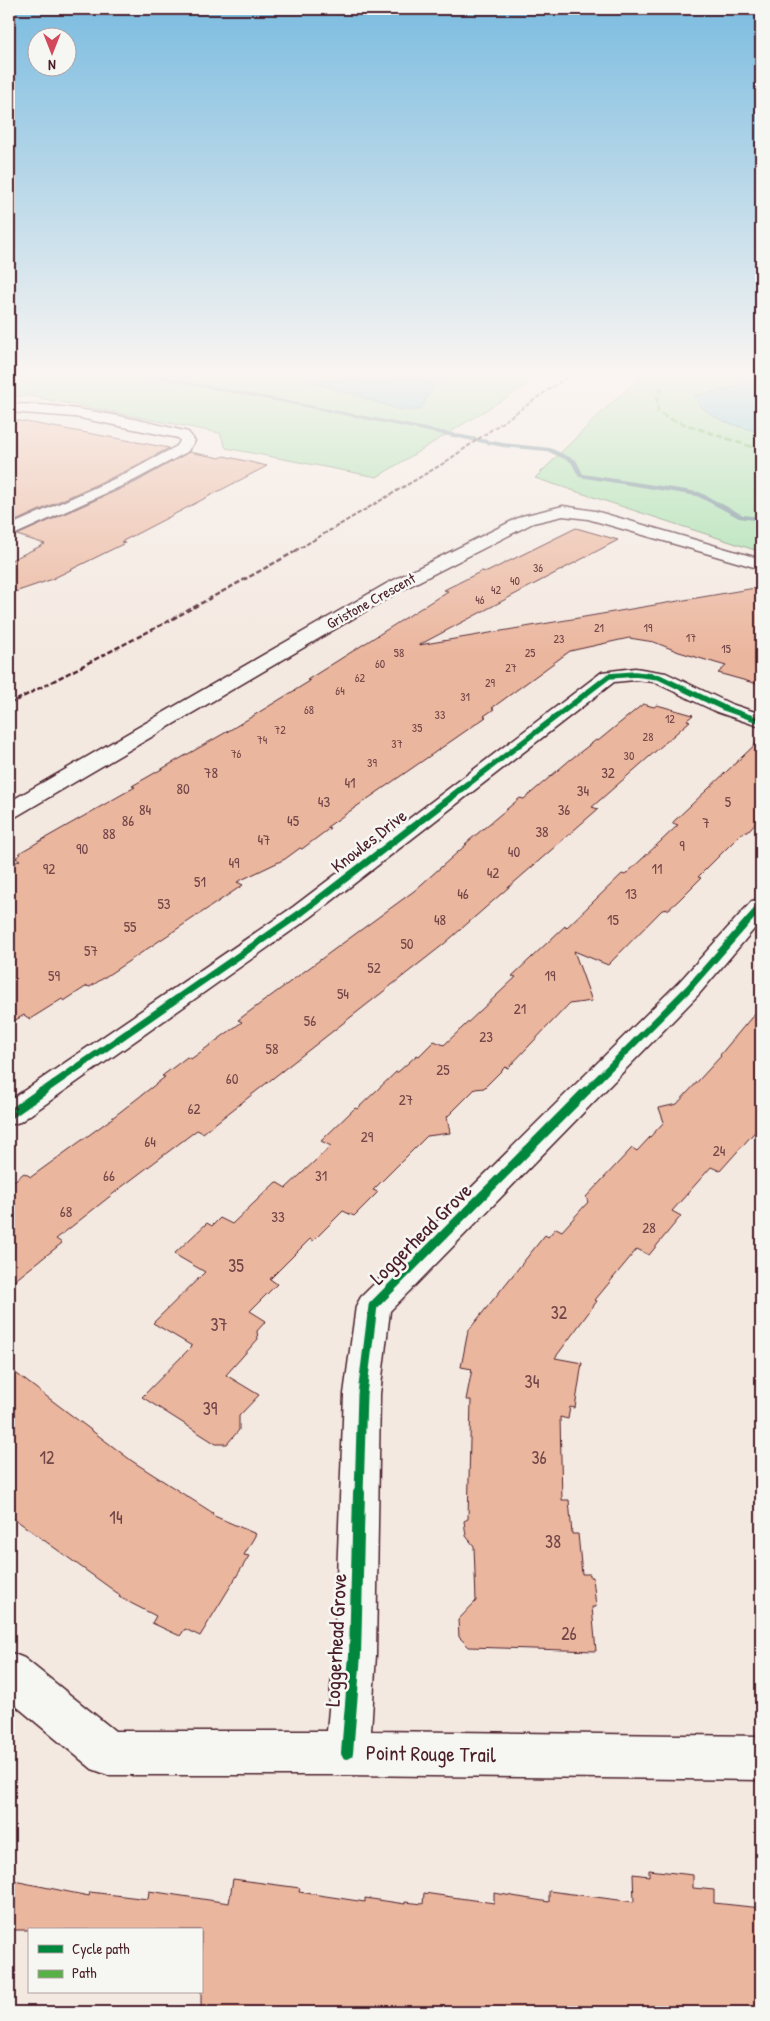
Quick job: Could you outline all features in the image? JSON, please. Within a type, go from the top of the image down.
[{"type":"street","points":[[9,532],[149,466]]},
{"type":"street","name":"Gristone Crescent","points":[[9,811],[392,588],[528,519],[563,511],[589,514],[761,564]]},
{"type":"street","name":"Knowles Drive","points":[[9,1115],[302,912],[609,676],[635,674],[659,677],[724,708],[761,721]]},
{"type":"street","name":"Loggerhead Grove","points":[[347,1753],[355,1655],[362,1394],[373,1306],[689,988],[761,906]]},
{"type":"street","name":"Point Rouge Trail","points":[[9,1673],[108,1753],[347,1753],[761,1758]]},
{"type":"green space","points":[[321,466],[394,466],[377,477]]},
{"type":"green space","points":[[547,466],[761,466],[761,552],[535,478]]},
{"type":"building","points":[[9,466],[135,466],[124,472],[9,524]]},
{"type":"building","points":[[164,466],[266,466],[121,542],[125,543],[50,580],[9,594],[9,561],[45,544],[17,535],[136,482]]},
{"type":"building","points":[[576,528],[618,540],[419,645],[761,587],[761,685],[718,673],[726,666],[679,652],[654,642],[629,638],[570,651],[492,708],[494,709],[484,716],[486,717],[327,827],[330,828],[302,849],[300,848],[285,859],[237,882],[243,885],[90,987],[87,986],[64,1001],[62,999],[30,1019],[24,1015],[9,1024],[9,866],[20,860],[15,858],[21,854],[19,853],[135,787],[132,786],[230,730],[310,681],[307,680],[448,591],[444,590],[482,571],[487,572]]},
{"type":"building","points":[[643,704],[654,707],[657,705],[693,715],[687,720],[690,721],[592,807],[598,809],[444,944],[203,1133],[197,1130],[123,1186],[56,1239],[62,1243],[9,1285],[9,1185],[24,1173],[31,1177],[107,1122],[165,1077],[162,1076],[187,1057],[191,1059],[242,1022],[238,1020],[414,891],[467,844],[465,844],[520,798],[524,799],[571,759],[596,740],[598,741]]},
{"type":"building","points":[[761,739],[761,817],[747,832],[742,833],[698,877],[701,878],[678,901],[669,909],[662,910],[608,965],[574,951],[592,1001],[569,1004],[508,1068],[505,1067],[484,1088],[475,1089],[447,1117],[450,1133],[427,1136],[373,1190],[378,1192],[354,1216],[343,1211],[313,1241],[310,1239],[270,1279],[277,1284],[250,1311],[266,1321],[257,1331],[258,1339],[226,1375],[259,1395],[239,1416],[239,1430],[227,1444],[216,1444],[142,1397],[192,1346],[153,1323],[205,1272],[174,1254],[207,1223],[212,1226],[220,1218],[232,1224],[276,1182],[286,1188],[331,1146],[321,1141],[355,1108],[357,1109],[396,1072],[417,1055],[419,1056],[434,1041],[444,1045],[516,977],[512,976],[565,926],[566,928],[622,874],[625,875],[678,825],[672,823]]},
{"type":"building","points":[[761,1006],[761,1125],[720,1171],[711,1167],[672,1211],[681,1216],[649,1255],[637,1249],[595,1300],[597,1301],[555,1358],[582,1363],[575,1408],[570,1407],[568,1419],[560,1417],[562,1500],[569,1500],[572,1534],[578,1534],[582,1574],[590,1574],[590,1577],[593,1577],[596,1607],[592,1607],[596,1651],[469,1647],[459,1637],[458,1620],[476,1601],[474,1546],[466,1536],[464,1521],[468,1519],[471,1400],[466,1400],[472,1369],[461,1367],[468,1331],[545,1235],[548,1237],[556,1228],[562,1231],[588,1202],[586,1197],[632,1148],[637,1151],[664,1122],[659,1108],[677,1104],[721,1056]]},
{"type":"building","points":[[9,1368],[132,1461],[213,1513],[212,1515],[256,1534],[244,1555],[249,1556],[200,1636],[185,1629],[180,1636],[152,1623],[156,1616],[119,1597],[120,1595],[9,1515]]},
{"type":"building","points":[[649,1870],[693,1875],[693,1888],[714,1890],[714,1903],[761,1908],[761,2012],[201,2012],[202,1928],[28,1928],[28,1930],[9,1930],[9,1880],[89,1896],[90,1892],[148,1899],[149,1891],[229,1903],[233,1879],[300,1888],[299,1892],[365,1902],[365,1898],[405,1904],[405,1902],[423,1904],[424,1893],[494,1903],[494,1893],[549,1902],[549,1891],[634,1902],[633,1874],[649,1876]]},
{"type":"waterway","points":[[576,466],[581,476],[699,494],[741,517],[761,519]]},
{"type":"railway","points":[[295,551],[438,466]]},
{"type":"railway","points":[[9,704],[167,622],[298,550]]},
{"type":"cycle path","points":[[9,1115],[302,912],[609,676],[635,674],[659,677],[724,708],[761,721]]},
{"type":"cycle path","points":[[347,1753],[355,1655],[362,1394],[373,1306],[689,988],[761,906]]}]
